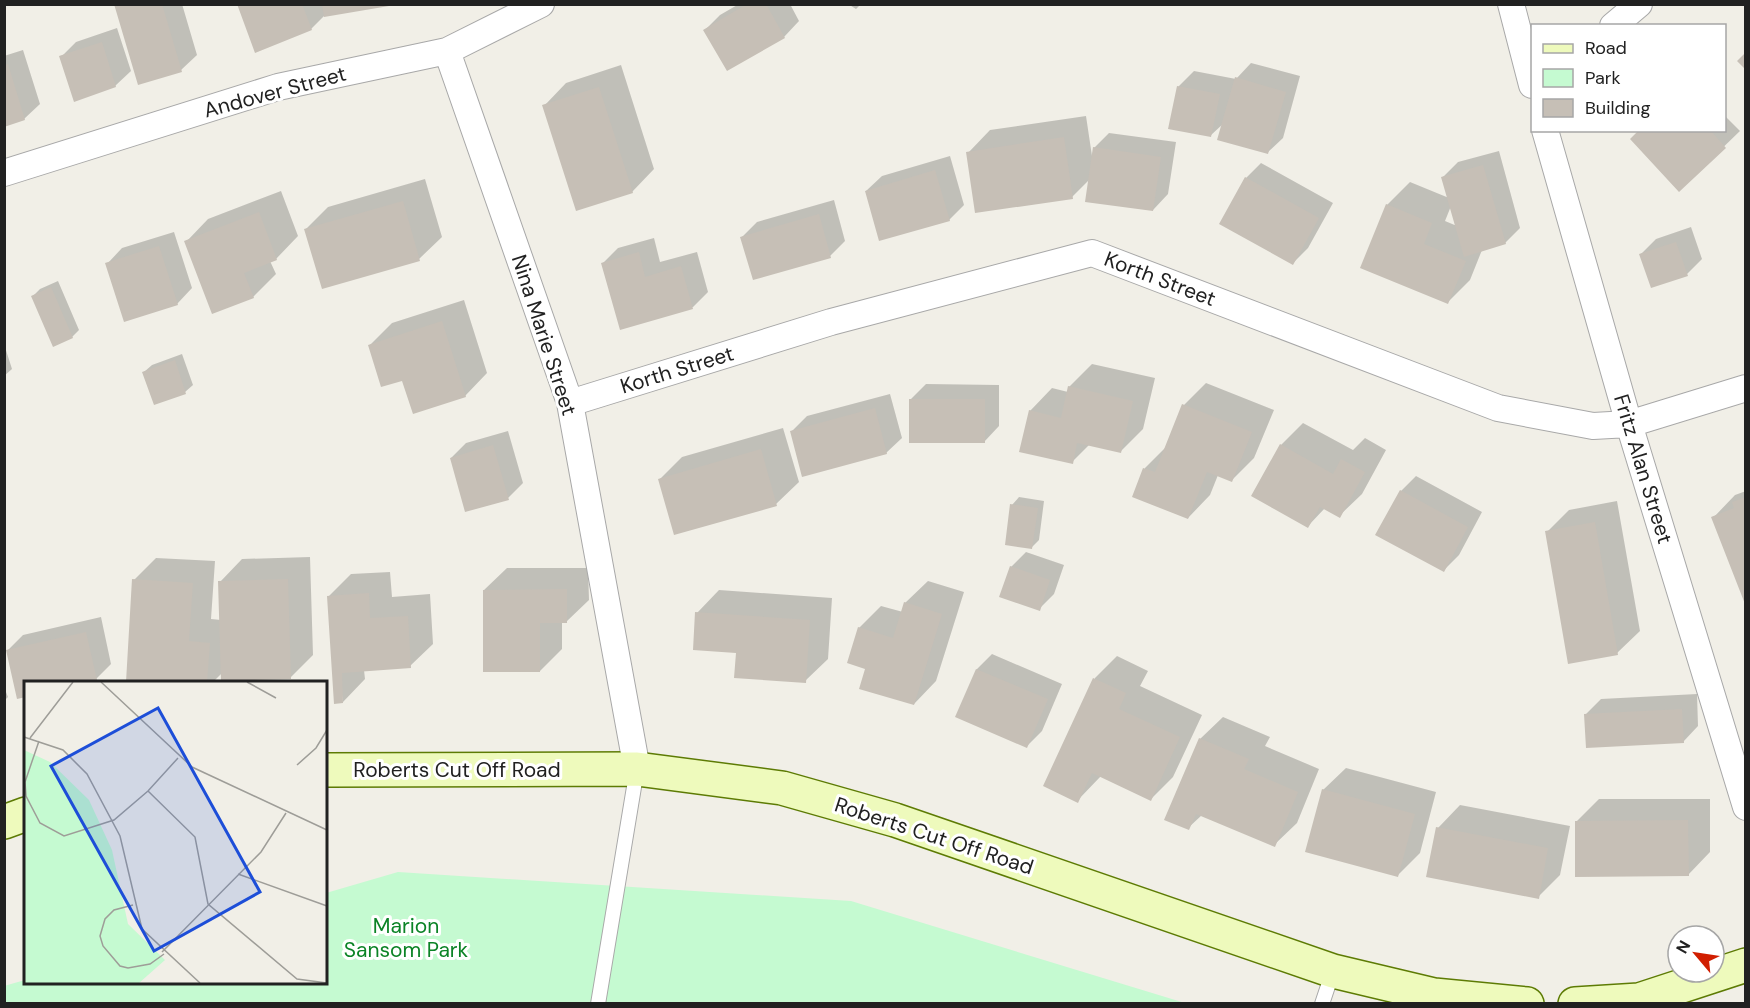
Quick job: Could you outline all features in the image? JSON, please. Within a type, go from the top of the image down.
[{"type":"street","name":"Andover Street","points":[[4,172],[278,87],[447,51],[541,4]]},
{"type":"street","points":[[1510,4],[1531,78]]},
{"type":"street","points":[[1615,24],[1639,4]]},
{"type":"street","name":"Nina Marie Street","points":[[447,51],[570,403],[637,769]]},
{"type":"street","name":"Fritz Alan Street","points":[[1546,132],[1629,424],[1746,807]]},
{"type":"street","name":"Korth Street","points":[[570,403],[831,322],[1092,253],[1498,408],[1593,426],[1629,424],[1746,388]]},
{"type":"street","name":"Roberts Cut Off Road","points":[[327,770],[637,769],[782,788],[895,820],[1333,970],[1434,995],[1527,1004]]},
{"type":"street","points":[[4,822],[24,815]]},
{"type":"street","points":[[1575,1004],[1639,1000],[1746,964]]},
{"type":"lane","points":[[598,1004],[637,769]]},
{"type":"lane","points":[[1322,1004],[1333,970]]},
{"type":"green space","name":"Marion Sansom Park","points":[[398,872],[851,901],[1185,1003],[5,1004],[4,986],[24,980],[24,984],[327,984],[327,893]]},
{"type":"building","points":[[114,4],[162,4],[182,72],[138,85]]},
{"type":"building","points":[[237,4],[302,4],[312,30],[255,53]]},
{"type":"building","points":[[322,4],[389,4],[389,6],[324,17]]},
{"type":"building","points":[[747,4],[766,4],[785,38],[727,71],[703,30]]},
{"type":"building","points":[[102,42],[116,87],[74,102],[59,56]]},
{"type":"building","points":[[1746,52],[1746,70],[1737,61]]},
{"type":"building","points":[[8,64],[25,120],[4,127],[4,65]]},
{"type":"building","points":[[1235,77],[1286,92],[1268,154],[1217,140]]},
{"type":"building","points":[[1177,86],[1220,94],[1211,137],[1168,129]]},
{"type":"building","points":[[599,87],[633,193],[576,211],[542,105]]},
{"type":"building","points":[[1637,132],[1712,132],[1726,148],[1679,192],[1630,139]]},
{"type":"building","points":[[1064,137],[1073,199],[975,213],[966,152]]},
{"type":"building","points":[[1093,147],[1161,157],[1153,211],[1085,202]]},
{"type":"building","points":[[1483,165],[1506,244],[1464,257],[1441,177]]},
{"type":"building","points":[[935,170],[950,221],[879,241],[865,191]]},
{"type":"building","points":[[1245,177],[1319,218],[1293,265],[1219,224]]},
{"type":"building","points":[[403,201],[420,261],[322,289],[304,229]]},
{"type":"building","points":[[1386,204],[1432,223],[1424,244],[1466,261],[1448,304],[1360,268]]},
{"type":"building","points":[[259,212],[277,260],[244,273],[254,298],[212,314],[184,241]]},
{"type":"building","points":[[819,214],[831,258],[753,280],[740,237]]},
{"type":"building","points":[[1676,242],[1688,276],[1651,288],[1639,254]]},
{"type":"building","points":[[159,246],[178,305],[124,322],[105,263]]},
{"type":"building","points":[[639,252],[645,277],[681,266],[693,309],[620,330],[601,263]]},
{"type":"building","points":[[51,287],[73,338],[53,347],[31,296]]},
{"type":"building","points":[[442,321],[466,397],[413,414],[402,381],[381,387],[368,345]]},
{"type":"building","points":[[175,360],[186,394],[154,405],[142,372]]},
{"type":"building","points":[[1068,386],[1133,401],[1121,453],[1077,443],[1073,464],[1019,452],[1029,410],[1061,418]]},
{"type":"building","points":[[909,399],[985,399],[985,443],[909,443]]},
{"type":"building","points":[[1182,404],[1252,432],[1232,482],[1207,472],[1188,519],[1132,497],[1143,468],[1155,472]]},
{"type":"building","points":[[875,408],[887,454],[802,477],[790,431]]},
{"type":"building","points":[[1280,444],[1333,474],[1341,459],[1365,472],[1340,518],[1320,507],[1308,528],[1251,496]]},
{"type":"building","points":[[493,445],[509,500],[465,512],[450,458]]},
{"type":"building","points":[[761,449],[777,506],[674,535],[658,479]]},
{"type":"building","points":[[1400,490],[1468,527],[1444,572],[1375,535]]},
{"type":"building","points":[[1746,497],[1745,604],[1711,517],[1734,508],[1732,502]]},
{"type":"building","points":[[1010,504],[1038,508],[1032,549],[1005,545]]},
{"type":"building","points":[[1595,522],[1618,655],[1568,664],[1545,531]]},
{"type":"building","points":[[1010,566],[1050,580],[1040,611],[999,597]]},
{"type":"building","points":[[132,579],[193,583],[189,641],[210,643],[207,681],[126,681]]},
{"type":"building","points":[[288,579],[291,679],[221,681],[218,581]]},
{"type":"building","points":[[567,589],[567,623],[540,623],[540,672],[483,672],[483,590]]},
{"type":"building","points":[[369,593],[370,618],[408,616],[411,668],[342,673],[343,703],[334,704],[327,596]]},
{"type":"building","points":[[904,602],[942,614],[914,705],[859,689],[865,669],[847,663],[858,627],[893,638]]},
{"type":"building","points":[[695,612],[810,620],[806,683],[734,678],[736,653],[693,650]]},
{"type":"building","points":[[86,632],[97,680],[24,681],[24,697],[17,699],[6,650]]},
{"type":"building","points":[[976,669],[1048,699],[1027,748],[955,717]]},
{"type":"building","points":[[1093,678],[1126,693],[1119,709],[1180,737],[1151,801],[1092,773],[1078,803],[1043,786]]},
{"type":"building","points":[[1682,709],[1684,743],[1586,748],[1584,714]]},
{"type":"building","points":[[1199,738],[1249,759],[1244,769],[1298,792],[1275,847],[1196,814],[1189,830],[1164,820]]},
{"type":"building","points":[[1322,789],[1415,814],[1398,877],[1305,852]]},
{"type":"building","points":[[1688,820],[1689,876],[1575,877],[1575,821]]},
{"type":"building","points":[[1436,827],[1548,848],[1539,899],[1426,877]]}]
